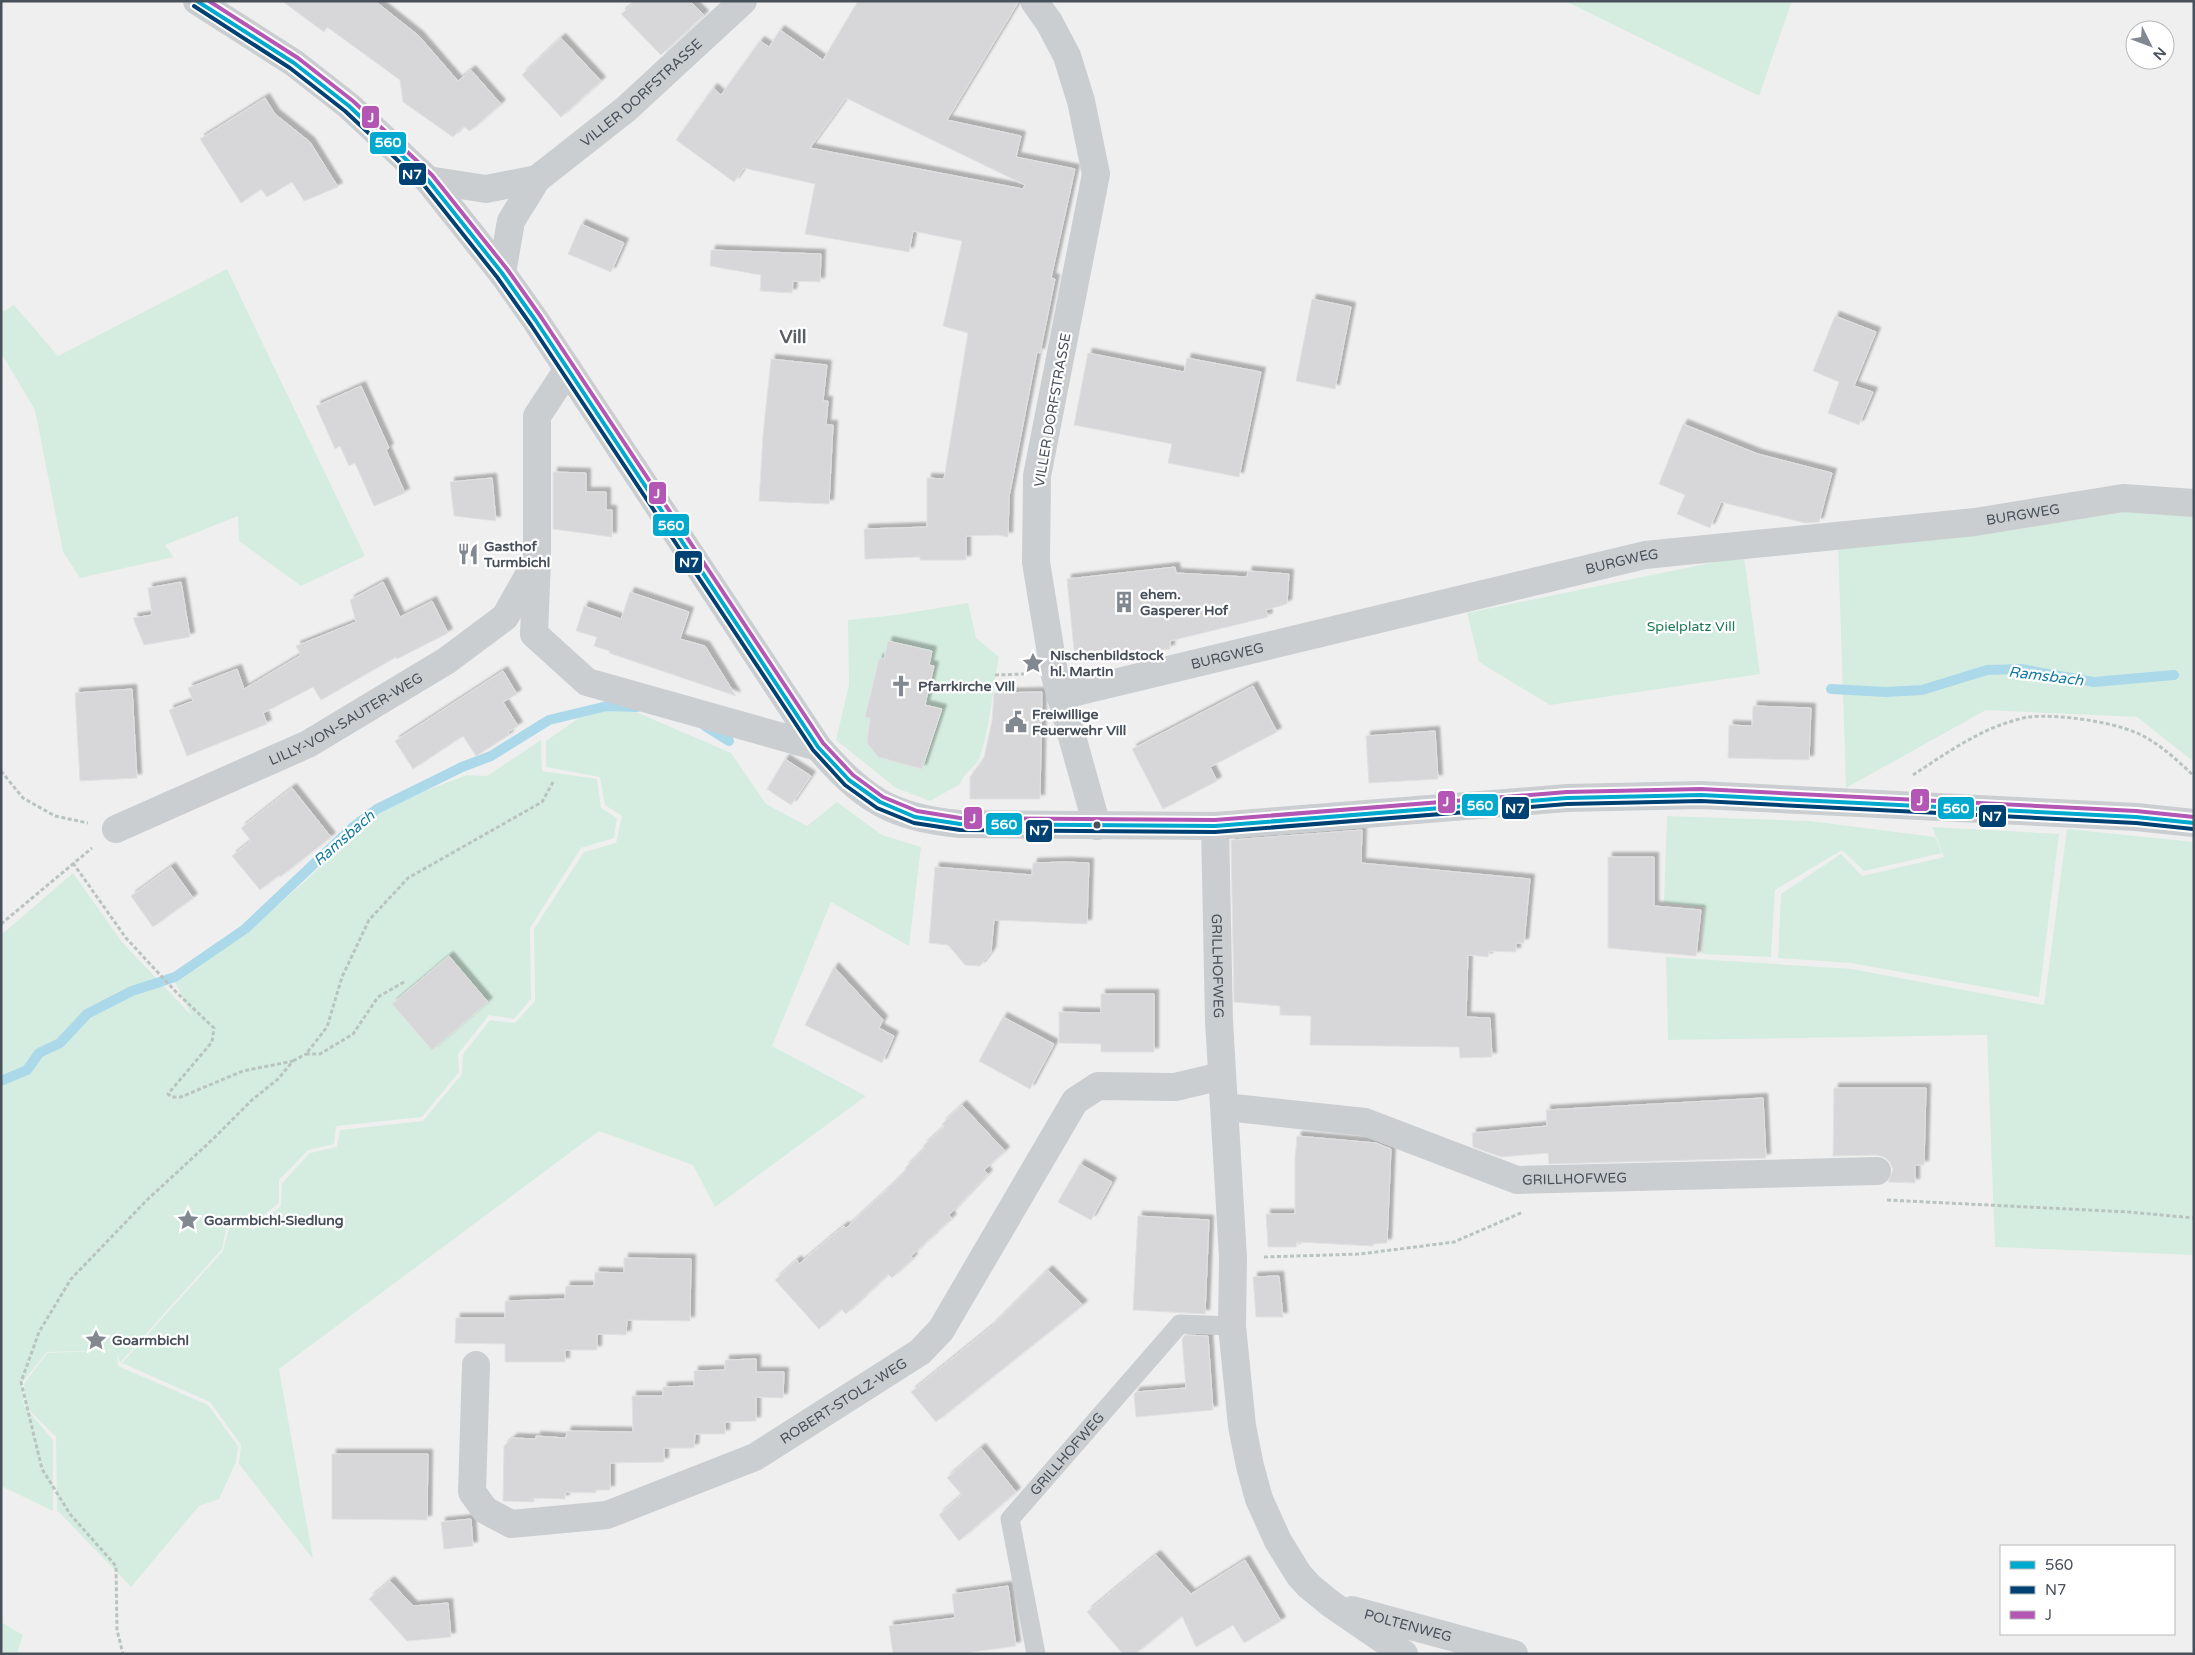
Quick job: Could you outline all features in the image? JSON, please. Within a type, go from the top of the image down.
[{"type":"main road","points":[[198,1],[294,63],[349,106],[428,180],[502,272],[818,747],[852,784],[870,798],[890,809],[934,822],[960,824],[1215,826],[1567,798],[1701,794],[2136,816],[2194,823]]},
{"type":"street","name":"VILLER DORFSTRASSE","points":[[502,272],[511,221],[537,179],[626,109],[743,1]]},
{"type":"street","name":"VILLER DORFSTRASSE","points":[[1034,1],[1049,22],[1067,56],[1081,101],[1096,174],[1037,476],[1036,562],[1060,696],[1098,826]]},
{"type":"street","name":"VILLER DORFSTRASSE","points":[[428,180],[486,188],[537,179]]},
{"type":"street","name":"LILLY-VON-SAUTER-WEG","points":[[568,369],[537,416],[537,561],[534,634],[587,682],[818,747]]},
{"type":"street","name":"BURGWEG","points":[[1060,696],[1645,554],[1975,522],[2123,498],[2194,503]]},
{"type":"street","name":"LILLY-VON-SAUTER-WEG","points":[[116,828],[308,744],[446,661],[505,617],[537,561]]},
{"type":"street","name":"GRILLHOFWEG","points":[[1215,826],[1222,1076],[1233,1258],[1232,1326],[1242,1426],[1250,1466],[1259,1499],[1278,1540],[1294,1568],[1309,1586],[1331,1604],[1404,1654]]},
{"type":"street","name":"ROBERT-STOLZ-WEG","points":[[476,1365],[472,1492],[485,1510],[511,1524],[607,1515],[755,1457],[920,1352],[942,1330],[1075,1101],[1098,1086],[1175,1087],[1222,1076]]},
{"type":"street","name":"GRILLHOFWEG","points":[[1225,1107],[1365,1122],[1517,1180],[1877,1171]]},
{"type":"street","name":"POLTENWEG","points":[[1331,1604],[1514,1654]]},
{"type":"lane","name":"GRILLHOFWEG","points":[[1036,1654],[1010,1519],[1180,1324],[1232,1326]]},
{"type":"path","points":[[1906,779],[1979,735],[2004,724],[2028,717],[2081,720],[2111,725],[2136,733],[2164,749],[2194,776]]},
{"type":"path","points":[[1,771],[23,798],[55,816],[116,828]]},
{"type":"path","points":[[73,863],[126,938],[214,1028],[212,1042],[168,1094],[172,1097],[181,1097],[243,1070],[293,1061],[306,1054],[327,1027],[342,977],[369,920],[408,878],[542,802],[553,782]]},
{"type":"path","points":[[1,924],[116,828]]},
{"type":"path","points":[[306,1054],[320,1054],[353,1034],[378,998],[404,982]]},
{"type":"path","points":[[123,1654],[117,1630],[116,1566],[70,1514],[42,1469],[21,1382],[40,1332],[71,1279],[147,1200],[252,1100],[278,1079],[293,1061]]},
{"type":"path","points":[[1886,1200],[2129,1212],[2194,1218]]},
{"type":"path","points":[[1233,1258],[1360,1254],[1454,1242],[1530,1209]]},
{"type":"green space","points":[[1565,1],[1792,1],[1759,96]]},
{"type":"green space","points":[[227,269],[365,556],[301,586],[239,541],[238,516],[165,545],[174,557],[80,578],[63,552],[35,410],[1,353],[1,313],[14,305],[58,356]]},
{"type":"green space","points":[[2104,508],[2194,515],[2194,762],[2137,717],[1986,710],[1846,788],[1838,542]]},
{"type":"green space","name":"Spielplatz Vill","points":[[1744,556],[1760,674],[1550,705],[1479,662],[1467,613]]},
{"type":"green space","points":[[968,603],[976,638],[999,657],[987,732],[978,760],[964,776],[960,784],[930,801],[896,788],[836,740],[849,685],[848,620],[896,615]],"holes":[[[888,641],[932,651],[929,665],[934,667],[925,705],[922,768],[878,757],[867,743],[870,718],[865,717],[879,658],[884,659]]]},
{"type":"green space","points":[[606,699],[731,753],[766,804],[807,826],[837,802],[882,835],[921,847],[909,946],[831,902],[772,1046],[866,1096],[715,1207],[693,1165],[599,1131],[279,1369],[313,1559],[239,1464],[241,1445],[210,1402],[122,1363],[223,1251],[231,1221],[253,1230],[281,1206],[282,1183],[310,1153],[337,1147],[340,1130],[423,1121],[462,1074],[463,1054],[490,1020],[515,1023],[535,1001],[534,929],[584,852],[616,843],[622,816],[605,805],[600,777],[546,767],[546,741]]},
{"type":"green space","points":[[541,740],[542,771],[597,779],[601,808],[617,818],[614,838],[581,848],[530,928],[531,999],[514,1019],[489,1015],[458,1054],[459,1072],[422,1117],[336,1126],[334,1144],[308,1150],[279,1180],[279,1203],[252,1225],[229,1215],[222,1249],[120,1363],[117,1352],[118,1366],[208,1405],[238,1446],[236,1462],[219,1499],[199,1506],[131,1587],[57,1510],[56,1437],[26,1407],[24,1384],[47,1353],[117,1350],[47,1352],[22,1383],[24,1406],[53,1440],[53,1511],[1,1486],[1,935],[73,873],[122,942],[192,1016],[174,980],[246,934],[313,874],[368,819],[425,791],[467,775],[487,776]]},
{"type":"green space","points":[[1667,816],[1810,821],[1935,837],[1942,853],[1864,871],[1842,850],[1775,890],[1771,957],[1702,954],[1705,907],[1664,903]]},
{"type":"green space","points":[[1932,827],[2059,834],[2039,997],[1851,963],[1778,958],[1781,894],[1841,854],[1862,876],[1944,857]]},
{"type":"green space","points":[[2067,829],[2194,842],[2194,1255],[1995,1247],[1987,1035],[1668,1040],[1666,957],[1852,969],[2044,1005]]},
{"type":"green space","points":[[1,1622],[23,1635],[17,1654],[1,1654]]},
{"type":"building","points":[[282,1],[375,1],[419,36],[458,81],[471,70],[501,104],[470,131],[463,126],[453,137],[403,102],[400,80],[327,27],[324,32]]},
{"type":"building","points":[[637,1],[690,1],[704,15],[661,55],[621,14]]},
{"type":"building","points":[[858,1],[1019,1],[947,120],[1021,136],[1016,157],[1075,169],[1051,278],[1055,279],[1040,353],[1037,352],[1009,497],[1008,537],[998,535],[966,536],[966,560],[920,560],[920,557],[865,559],[864,529],[927,527],[927,478],[944,479],[968,333],[943,326],[962,241],[913,231],[909,252],[805,234],[815,184],[744,168],[734,182],[676,140],[713,88],[721,95],[760,41],[769,47],[780,30],[823,60]],"holes":[[[846,98],[1025,185],[1023,189],[810,148]]]},
{"type":"building","points":[[561,38],[601,81],[561,117],[522,75]]},
{"type":"building","points":[[265,98],[275,114],[310,142],[338,187],[304,201],[292,182],[267,197],[261,189],[241,203],[200,139]]},
{"type":"building","points":[[581,224],[624,243],[611,272],[568,254]]},
{"type":"building","points":[[711,250],[821,254],[820,282],[793,281],[792,293],[760,291],[761,275],[710,266]]},
{"type":"building","points":[[1312,299],[1351,307],[1335,389],[1296,381]]},
{"type":"building","points":[[1835,316],[1876,332],[1854,386],[1873,392],[1859,425],[1828,413],[1839,382],[1813,371]]},
{"type":"building","points":[[1088,353],[1184,372],[1187,358],[1261,372],[1239,477],[1168,463],[1172,444],[1074,425]]},
{"type":"building","points":[[771,359],[827,365],[823,401],[828,401],[826,425],[833,425],[829,504],[759,501],[763,435]]},
{"type":"building","points":[[361,386],[389,448],[386,450],[405,493],[374,506],[355,463],[349,466],[340,446],[335,449],[316,406]]},
{"type":"building","points":[[1683,424],[1758,454],[1832,473],[1819,522],[1805,523],[1721,502],[1710,528],[1677,514],[1685,495],[1659,484]]},
{"type":"building","points":[[553,472],[586,473],[586,492],[606,492],[606,510],[612,510],[612,537],[553,529]]},
{"type":"building","points":[[492,478],[496,521],[454,516],[450,482]]},
{"type":"building","name":"ehem. Gasperer Hof","points":[[1175,567],[1176,573],[1247,577],[1248,571],[1289,574],[1287,604],[1266,610],[1268,617],[1170,641],[1170,649],[1075,660],[1067,579]]},
{"type":"building","points":[[181,582],[190,637],[144,645],[133,618],[152,615],[148,588]]},
{"type":"building","points":[[383,582],[400,617],[432,601],[448,633],[397,659],[396,657],[321,700],[313,687],[263,713],[267,724],[187,756],[169,710],[193,701],[188,688],[237,669],[244,689],[301,655],[296,646],[356,622],[350,600]]},
{"type":"building","points":[[630,592],[689,612],[680,639],[705,646],[736,696],[609,653],[610,651],[594,646],[597,637],[576,631],[584,606],[621,619]]},
{"type":"building","name":"Pfarrkirche Vill","points":[[888,641],[932,651],[929,665],[934,666],[925,705],[942,709],[922,769],[878,757],[867,743],[870,718],[865,717],[879,658],[884,659]]},
{"type":"building","points":[[503,671],[517,694],[503,702],[518,726],[508,732],[509,735],[476,756],[463,736],[413,769],[395,741]]},
{"type":"building","points":[[1253,686],[1277,732],[1210,767],[1217,781],[1163,809],[1132,749]]},
{"type":"building","points":[[132,689],[137,778],[80,781],[75,693]]},
{"type":"building","points":[[1042,692],[1040,799],[970,799],[970,777],[984,758],[992,721],[994,693]]},
{"type":"building","points":[[1753,706],[1811,708],[1809,760],[1728,758],[1729,725],[1752,726]]},
{"type":"building","points":[[1435,731],[1438,779],[1369,783],[1366,736]]},
{"type":"building","points":[[785,759],[811,776],[791,805],[767,789]]},
{"type":"building","points":[[292,788],[331,837],[280,877],[279,875],[260,890],[232,856],[251,841],[241,828]]},
{"type":"building","points":[[1362,830],[1361,863],[1530,879],[1524,943],[1516,943],[1516,952],[1489,951],[1488,957],[1468,955],[1466,1017],[1490,1018],[1492,1057],[1460,1058],[1459,1047],[1310,1045],[1311,1016],[1280,1015],[1280,1006],[1234,1002],[1231,840]]},
{"type":"building","points":[[1608,857],[1654,857],[1654,906],[1701,910],[1696,956],[1608,948]]},
{"type":"building","points":[[1033,863],[1089,863],[1087,924],[994,920],[991,952],[980,966],[965,965],[948,945],[929,943],[935,867],[1032,875]]},
{"type":"building","points":[[171,867],[193,898],[153,927],[131,896]]},
{"type":"building","points":[[449,956],[488,1002],[432,1050],[392,1004]]},
{"type":"building","points":[[834,967],[883,1020],[879,1028],[894,1036],[882,1063],[805,1025]]},
{"type":"building","points":[[1101,994],[1154,994],[1154,1052],[1101,1052],[1101,1044],[1059,1043],[1059,1012],[1101,1013]]},
{"type":"building","points":[[1003,1017],[1054,1044],[1030,1089],[979,1061]]},
{"type":"building","points":[[1834,1088],[1926,1088],[1924,1165],[1915,1165],[1915,1183],[1888,1182],[1893,1170],[1890,1162],[1884,1157],[1877,1155],[1833,1156]]},
{"type":"building","points":[[1763,1098],[1766,1158],[1549,1164],[1548,1153],[1501,1157],[1473,1147],[1472,1133],[1547,1126],[1546,1110]]},
{"type":"building","points":[[962,1105],[1005,1151],[984,1170],[988,1174],[949,1215],[952,1218],[911,1256],[913,1258],[892,1278],[888,1274],[846,1314],[841,1309],[819,1329],[775,1280],[797,1260],[799,1264],[844,1226],[846,1228],[887,1190],[925,1148],[923,1146],[944,1127],[942,1124]]},
{"type":"building","points":[[1297,1136],[1376,1143],[1391,1149],[1387,1243],[1373,1244],[1373,1246],[1297,1242],[1296,1247],[1268,1247],[1266,1214],[1295,1214]]},
{"type":"building","points":[[1080,1164],[1112,1182],[1091,1220],[1058,1202]]},
{"type":"building","points":[[1138,1216],[1209,1220],[1205,1314],[1133,1310]]},
{"type":"building","points":[[624,1258],[691,1259],[690,1321],[627,1320],[626,1335],[597,1334],[597,1350],[565,1350],[565,1362],[505,1362],[505,1344],[455,1343],[456,1318],[505,1318],[505,1301],[565,1299],[566,1286],[594,1286],[595,1272],[624,1273]]},
{"type":"building","points":[[1048,1270],[1083,1305],[936,1422],[911,1392],[990,1328]]},
{"type":"building","points":[[1279,1276],[1283,1317],[1256,1317],[1253,1277]]},
{"type":"building","points":[[1185,1335],[1208,1336],[1213,1410],[1136,1417],[1134,1394],[1136,1392],[1186,1388],[1182,1339]]},
{"type":"building","points":[[756,1359],[756,1372],[784,1372],[783,1398],[756,1397],[756,1421],[725,1422],[725,1434],[695,1434],[694,1448],[664,1448],[664,1462],[610,1463],[610,1490],[596,1490],[596,1493],[565,1492],[565,1499],[534,1498],[534,1502],[503,1501],[504,1446],[513,1438],[536,1439],[536,1436],[566,1438],[567,1431],[633,1432],[632,1396],[663,1396],[663,1387],[694,1386],[694,1371],[725,1370],[725,1360]]},
{"type":"building","points":[[981,1448],[1016,1492],[959,1541],[939,1515],[962,1495],[947,1478]]},
{"type":"building","points":[[332,1454],[428,1454],[427,1520],[332,1519]]},
{"type":"building","points":[[471,1519],[473,1546],[444,1549],[441,1522]]},
{"type":"building","points":[[1156,1555],[1191,1594],[1245,1560],[1281,1621],[1244,1643],[1233,1625],[1196,1647],[1182,1616],[1135,1654],[1123,1654],[1087,1612]]},
{"type":"building","points":[[390,1581],[413,1606],[448,1603],[451,1637],[407,1641],[369,1599]]},
{"type":"building","points":[[1008,1586],[1016,1646],[958,1654],[893,1654],[889,1626],[955,1618],[952,1594]]},
{"type":"waterway","name":"Ramsbach","points":[[1831,689],[1886,692],[1922,690],[1987,670],[2021,669],[2094,682],[2174,675]]},
{"type":"waterway","name":"Ramsbach","points":[[1,1081],[27,1070],[39,1053],[60,1043],[87,1014],[132,991],[175,977],[245,929],[353,827],[377,809],[462,767],[491,756],[549,720],[607,706],[637,707]]},
{"type":"waterway","name":"Ramsbach","points":[[705,726],[729,741]]},
{"type":"transit line","name":"560","points":[[197,1],[294,63],[349,106],[428,180],[502,273],[536,321],[818,747],[849,780],[880,802],[915,817],[960,824],[1215,826],[1567,798],[1701,795],[2136,817],[2194,823]]},
{"type":"transit line","name":"J","points":[[209,1],[298,58],[353,101],[432,175],[507,269],[541,317],[823,743],[853,775],[883,797],[917,811],[960,818],[1215,820],[1567,792],[1701,789],[2136,811],[2194,817]]},
{"type":"transit line","name":"N7","points":[[194,6],[290,68],[345,111],[423,184],[497,277],[531,325],[813,750],[845,785],[877,808],[914,823],[960,830],[1215,832],[1567,804],[1701,801],[2136,823],[2193,829]]},
{"type":"place","name":"Gasthof Turmbichl","points":[[468,554]]},
{"type":"place","name":"ehem. Gasperer Hof","points":[[1124,602]]},
{"type":"place","name":"Nischenbildstock hl. Martin","points":[[1033,663]]},
{"type":"place","name":"Pfarrkirche Vill","points":[[901,686]]},
{"type":"place","name":"Freiwillige Feuerwehr Vill","points":[[1016,722]]},
{"type":"place","name":"Goarmbichl-Siedlung","points":[[188,1220]]},
{"type":"place","name":"Goarmbichl","points":[[96,1340]]},
{"type":"district","name":"Vill","points":[[793,336]]}]
